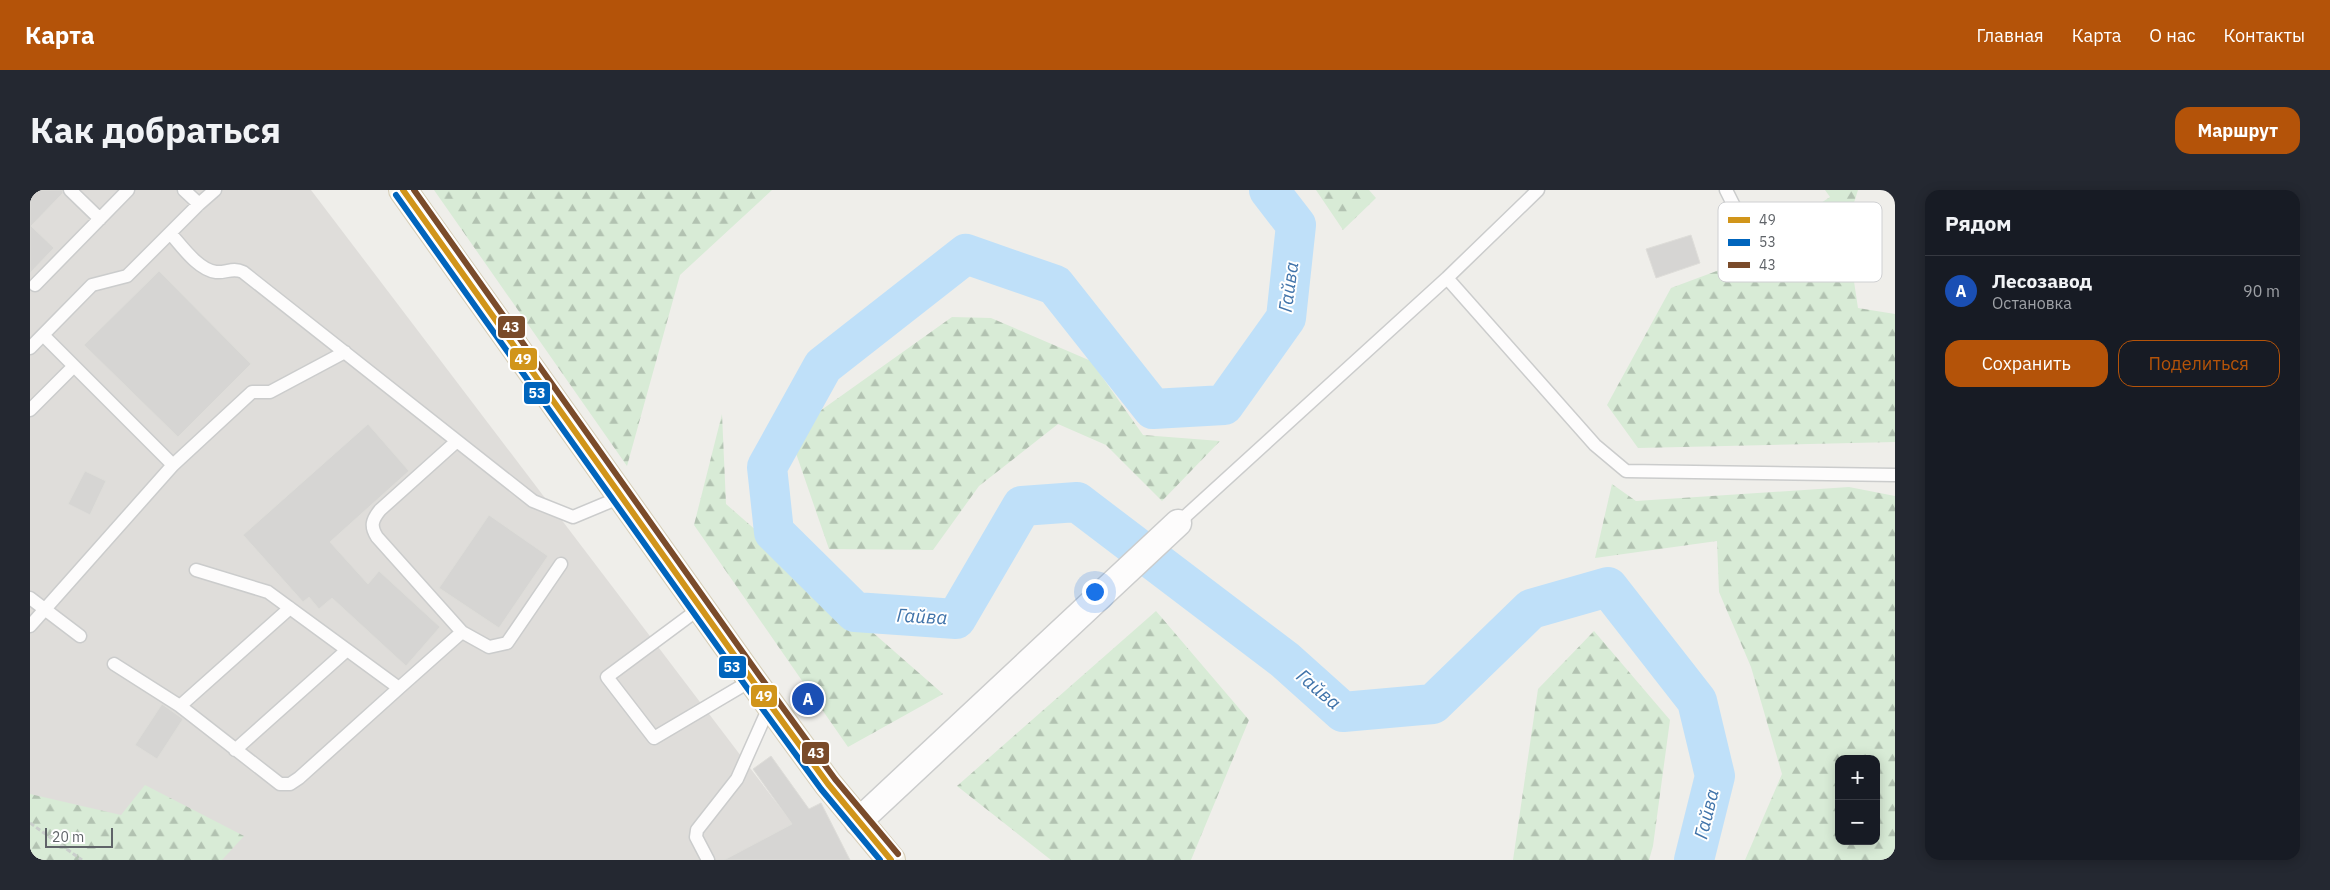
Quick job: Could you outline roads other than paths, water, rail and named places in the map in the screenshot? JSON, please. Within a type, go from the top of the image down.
[{"type":"main road","points":[[403,190],[770,705],[858,822],[891,860]]},
{"type":"street","points":[[858,822],[1178,523]]},
{"type":"lane","points":[[70,190],[100,219]]},
{"type":"lane","points":[[34,285],[128,190]]},
{"type":"lane","points":[[184,190],[198,204]]},
{"type":"lane","points":[[30,348],[92,285],[127,276],[214,190]]},
{"type":"lane","points":[[1178,523],[1447,278],[1538,190]]},
{"type":"lane","points":[[1726,190],[1732,202]]},
{"type":"lane","points":[[170,233],[208,269],[215,272],[237,269],[243,272],[533,501],[573,517],[621,497]]},
{"type":"lane","points":[[1447,278],[1595,446],[1626,471],[1895,475]]},
{"type":"lane","points":[[43,335],[173,465]]},
{"type":"lane","points":[[30,626],[173,465],[252,392],[270,392],[345,352]]},
{"type":"lane","points":[[30,410],[74,366]]},
{"type":"lane","points":[[457,441],[380,510],[373,520],[372,529],[377,537],[462,632],[489,647],[507,643],[560,564]]},
{"type":"lane","points":[[196,570],[268,592],[399,688]]},
{"type":"lane","points":[[30,598],[80,636]]},
{"type":"lane","points":[[180,706],[290,608]]},
{"type":"lane","points":[[700,608],[607,677],[654,738],[752,680]]},
{"type":"lane","points":[[114,664],[180,706],[270,778],[280,784],[290,784],[462,632]]},
{"type":"lane","points":[[235,750],[347,650]]},
{"type":"lane","points":[[708,860],[696,837],[697,830],[737,779],[770,705]]},
{"type":"waterway","name":"Гайва","points":[[1269,190],[1296,225],[1286,318],[1224,405],[1153,409],[1055,285],[966,254],[823,366],[767,467],[774,532],[855,612],[956,619],[1022,506],[1077,502],[1285,660],[1343,712],[1433,704],[1531,609],[1608,587],[1697,701],[1715,776],[1694,860]]},
{"type":"place","name":"Лесозавод","points":[[808,699]]}]
